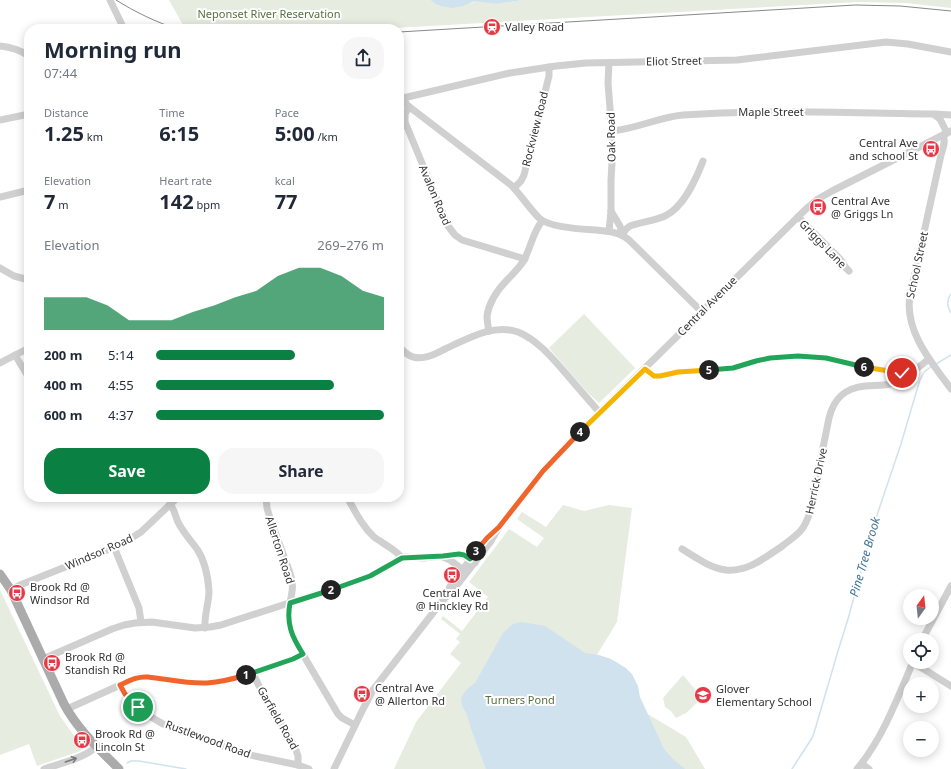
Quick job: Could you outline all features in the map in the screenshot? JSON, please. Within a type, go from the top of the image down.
[{"type":"main road","points":[[0,574],[11,590],[67,709],[96,747],[119,769]]},
{"type":"street","points":[[110,0],[122,24]]},
{"type":"street","name":"Eliot Street","points":[[404,98],[510,73],[580,63],[737,60],[886,42],[908,44],[951,52]]},
{"type":"street","points":[[0,46],[16,49],[24,53]]},
{"type":"street","name":"Oak Road","points":[[608,62],[608,83],[613,146],[609,231]]},
{"type":"street","name":"Rockview Road","points":[[514,188],[524,176],[549,76],[549,67]]},
{"type":"street","points":[[404,102],[514,188],[542,221],[557,226],[609,231],[622,236],[628,240],[702,312]]},
{"type":"street","name":"Avalon Road","points":[[409,107],[405,114],[405,122],[452,233],[458,238],[467,242],[525,259]]},
{"type":"street","name":"Maple Street","points":[[612,131],[628,129],[680,116],[723,113],[840,112],[951,115]]},
{"type":"street","points":[[933,114],[940,118],[947,133]]},
{"type":"street","points":[[0,120],[24,115]]},
{"type":"street","name":"Central Avenue","points":[[334,769],[368,699],[376,686],[442,600],[452,591],[472,561],[491,541],[499,527],[548,464],[810,205],[820,197],[947,133]]},
{"type":"street","name":"School Street","points":[[947,133],[944,138],[910,296],[909,307],[913,326],[923,348],[951,389]]},
{"type":"street","points":[[935,139],[941,155]]},
{"type":"street","points":[[622,236],[626,229],[630,226],[663,216],[674,210],[691,189],[699,174],[703,161]]},
{"type":"street","points":[[0,197],[24,191]]},
{"type":"street","name":"Oak Road","points":[[611,211],[620,226],[622,236]]},
{"type":"street","name":"Griggs Lane","points":[[798,217],[850,271]]},
{"type":"street","points":[[488,331],[487,318],[493,300],[501,287],[525,259],[536,230],[542,221]]},
{"type":"street","points":[[1,271],[24,279]]},
{"type":"street","points":[[404,351],[411,356],[425,357],[435,354],[470,337],[488,331],[504,330],[522,334],[553,359],[600,413]]},
{"type":"street","points":[[0,363],[24,350]]},
{"type":"street","points":[[15,355],[24,370]]},
{"type":"street","points":[[645,369],[654,376],[660,376],[678,372],[733,368],[770,358],[805,356],[833,359],[867,368],[900,372],[906,376]]},
{"type":"street","name":"Herrick Drive","points":[[682,548],[712,566],[725,570],[738,570],[756,564],[795,536],[805,525],[810,512],[829,418],[836,400],[842,394],[860,386],[889,384],[901,379],[930,360]]},
{"type":"street","name":"Windsor Road","points":[[11,590],[125,542],[137,534],[172,502]]},
{"type":"street","name":"Allerton Road","points":[[266,502],[270,518],[292,577],[293,592],[289,614],[290,628],[295,641],[338,714],[344,720],[355,725]]},
{"type":"street","points":[[350,502],[362,523],[369,531],[402,558]]},
{"type":"street","points":[[170,504],[179,524],[199,552],[204,564],[209,593],[205,628]]},
{"type":"street","points":[[114,547],[139,608],[141,622]]},
{"type":"street","points":[[43,659],[117,627],[141,622],[157,622],[195,628],[221,625],[370,576],[402,558],[460,554],[472,561]]},
{"type":"street","points":[[443,556],[465,571]]},
{"type":"street","points":[[926,633],[951,586]]},
{"type":"street","points":[[67,709],[135,678],[144,677],[193,683],[208,683],[230,680],[293,659],[303,654]]},
{"type":"street","points":[[869,769],[860,766],[872,750],[895,704],[910,669]]},
{"type":"street","points":[[924,669],[951,686]]},
{"type":"street","name":"Garfield Road","points":[[253,672],[258,684],[295,747],[298,756],[298,765]]},
{"type":"street","name":"Rustlewood Road","points":[[120,685],[125,694],[138,707],[163,724],[245,754],[298,765],[309,769]]},
{"type":"street","points":[[44,769],[80,757],[96,747]]},
{"type":"green space","name":"Neponset River Reservation","points":[[169,0],[430,0],[441,6],[472,3],[475,1],[496,4],[523,0],[951,0],[951,8],[906,3],[858,2],[404,27],[404,24],[182,24]]},
{"type":"green space","points":[[584,314],[635,368],[599,403],[586,391],[549,348]]},
{"type":"green space","name":"Turners Pond","points":[[563,505],[584,511],[609,505],[632,508],[617,622],[584,676],[686,737],[705,769],[394,769],[416,722],[461,663],[450,654],[460,642],[456,639],[460,634],[441,619],[443,616],[462,631],[488,597],[469,582],[509,529],[537,547],[544,538],[517,519],[522,512],[546,527]]},
{"type":"green space","points":[[0,590],[60,716],[81,745],[82,749],[37,766],[29,744],[0,755]]},
{"type":"green space","points":[[683,675],[702,698],[686,713],[676,718],[671,711],[665,707],[663,698]]},
{"type":"water","points":[[430,0],[523,0],[496,4],[475,1],[463,6],[452,8],[437,5]]},
{"type":"water","points":[[522,622],[545,626],[585,653],[611,659],[626,668],[632,674],[638,686],[640,697],[664,749],[685,769],[486,769],[467,714],[462,706],[461,698],[466,690],[475,683],[503,633],[513,624]]},
{"type":"waterway","name":"Pine Tree Brook","points":[[951,294],[948,299],[951,313]]},
{"type":"waterway","name":"Pine Tree Brook","points":[[936,364],[951,355]]},
{"type":"waterway","name":"Pine Tree Brook","points":[[792,769],[814,733],[848,619],[874,524],[901,444],[920,380],[924,372],[932,366]]},
{"type":"waterway","name":"Pine Tree Brook","points":[[127,763],[131,761],[139,761],[186,769]]},
{"type":"tram line","points":[[116,0],[131,9],[164,24]]},
{"type":"tram line","points":[[404,32],[855,5],[900,6],[951,11]]},
{"type":"place","name":"Valley Road","points":[[492,27]]},
{"type":"place","name":"Central Ave and school St","points":[[931,149]]},
{"type":"place","name":"Central Ave @ Griggs Ln","points":[[818,207]]},
{"type":"place","name":"Central Ave @ Hinckley Rd","points":[[452,575]]},
{"type":"place","name":"Brook Rd @ Windsor Rd","points":[[17,593]]},
{"type":"place","name":"Brook Rd @ Standish Rd","points":[[52,663]]},
{"type":"place","name":"Central Ave @ Allerton Rd","points":[[362,694]]},
{"type":"place","name":"Glover Elementary School","points":[[703,695]]},
{"type":"place","name":"Brook Rd @ Lincoln St","points":[[82,740]]},
{"type":"route","points":[[138,707],[125,694],[120,685],[138,677],[198,683],[219,682],[240,677],[293,659],[303,654],[291,632],[289,623],[290,603],[370,576],[405,557],[424,558],[459,554],[470,559],[487,538],[499,527],[551,462],[645,369],[654,376],[660,376],[678,372],[727,369],[770,358],[805,356],[839,360],[867,368],[902,373]]}]
